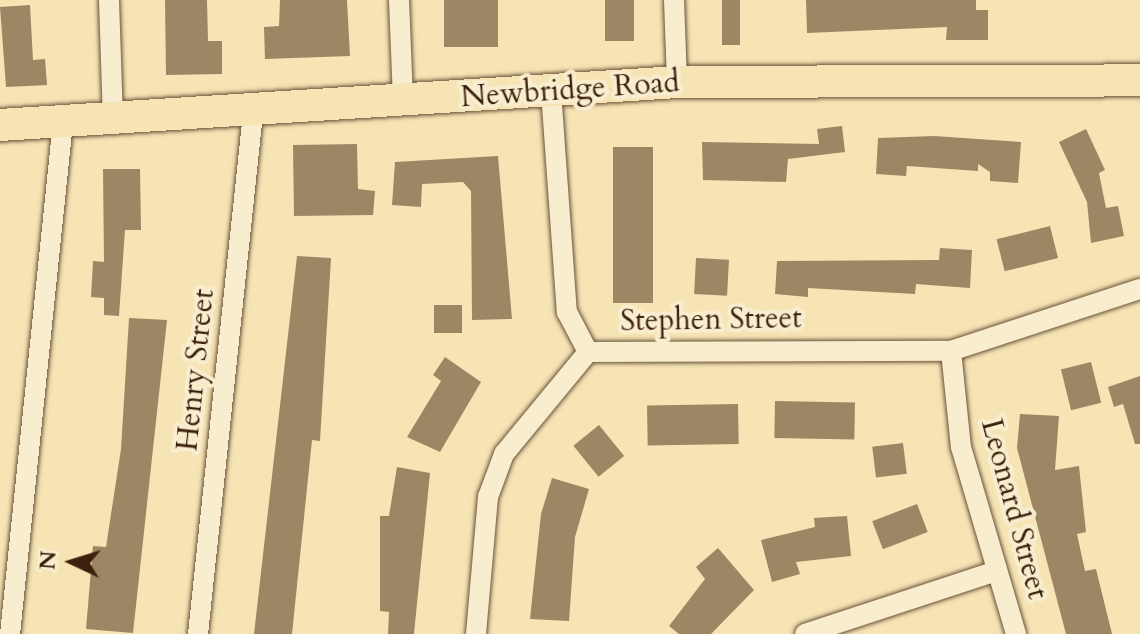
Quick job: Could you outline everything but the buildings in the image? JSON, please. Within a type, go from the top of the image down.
[{"type":"main road","name":"Newbridge Road","points":[[0,125],[253,113],[677,82],[1138,87]]},
{"type":"street","points":[[109,0],[113,119]]},
{"type":"street","points":[[399,0],[403,101]]},
{"type":"street","points":[[674,0],[677,82]]},
{"type":"street","points":[[551,91],[567,312],[588,352]]},
{"type":"street","name":"Henry Street","points":[[198,634],[253,113]]},
{"type":"street","points":[[10,634],[63,122]]},
{"type":"street","name":"Stephen Street","points":[[476,634],[488,497],[504,454],[588,352],[951,351],[1140,289]]},
{"type":"street","name":"Leonard Street","points":[[951,351],[961,447],[1016,634]]},
{"type":"street","points":[[805,634],[997,571]]}]
